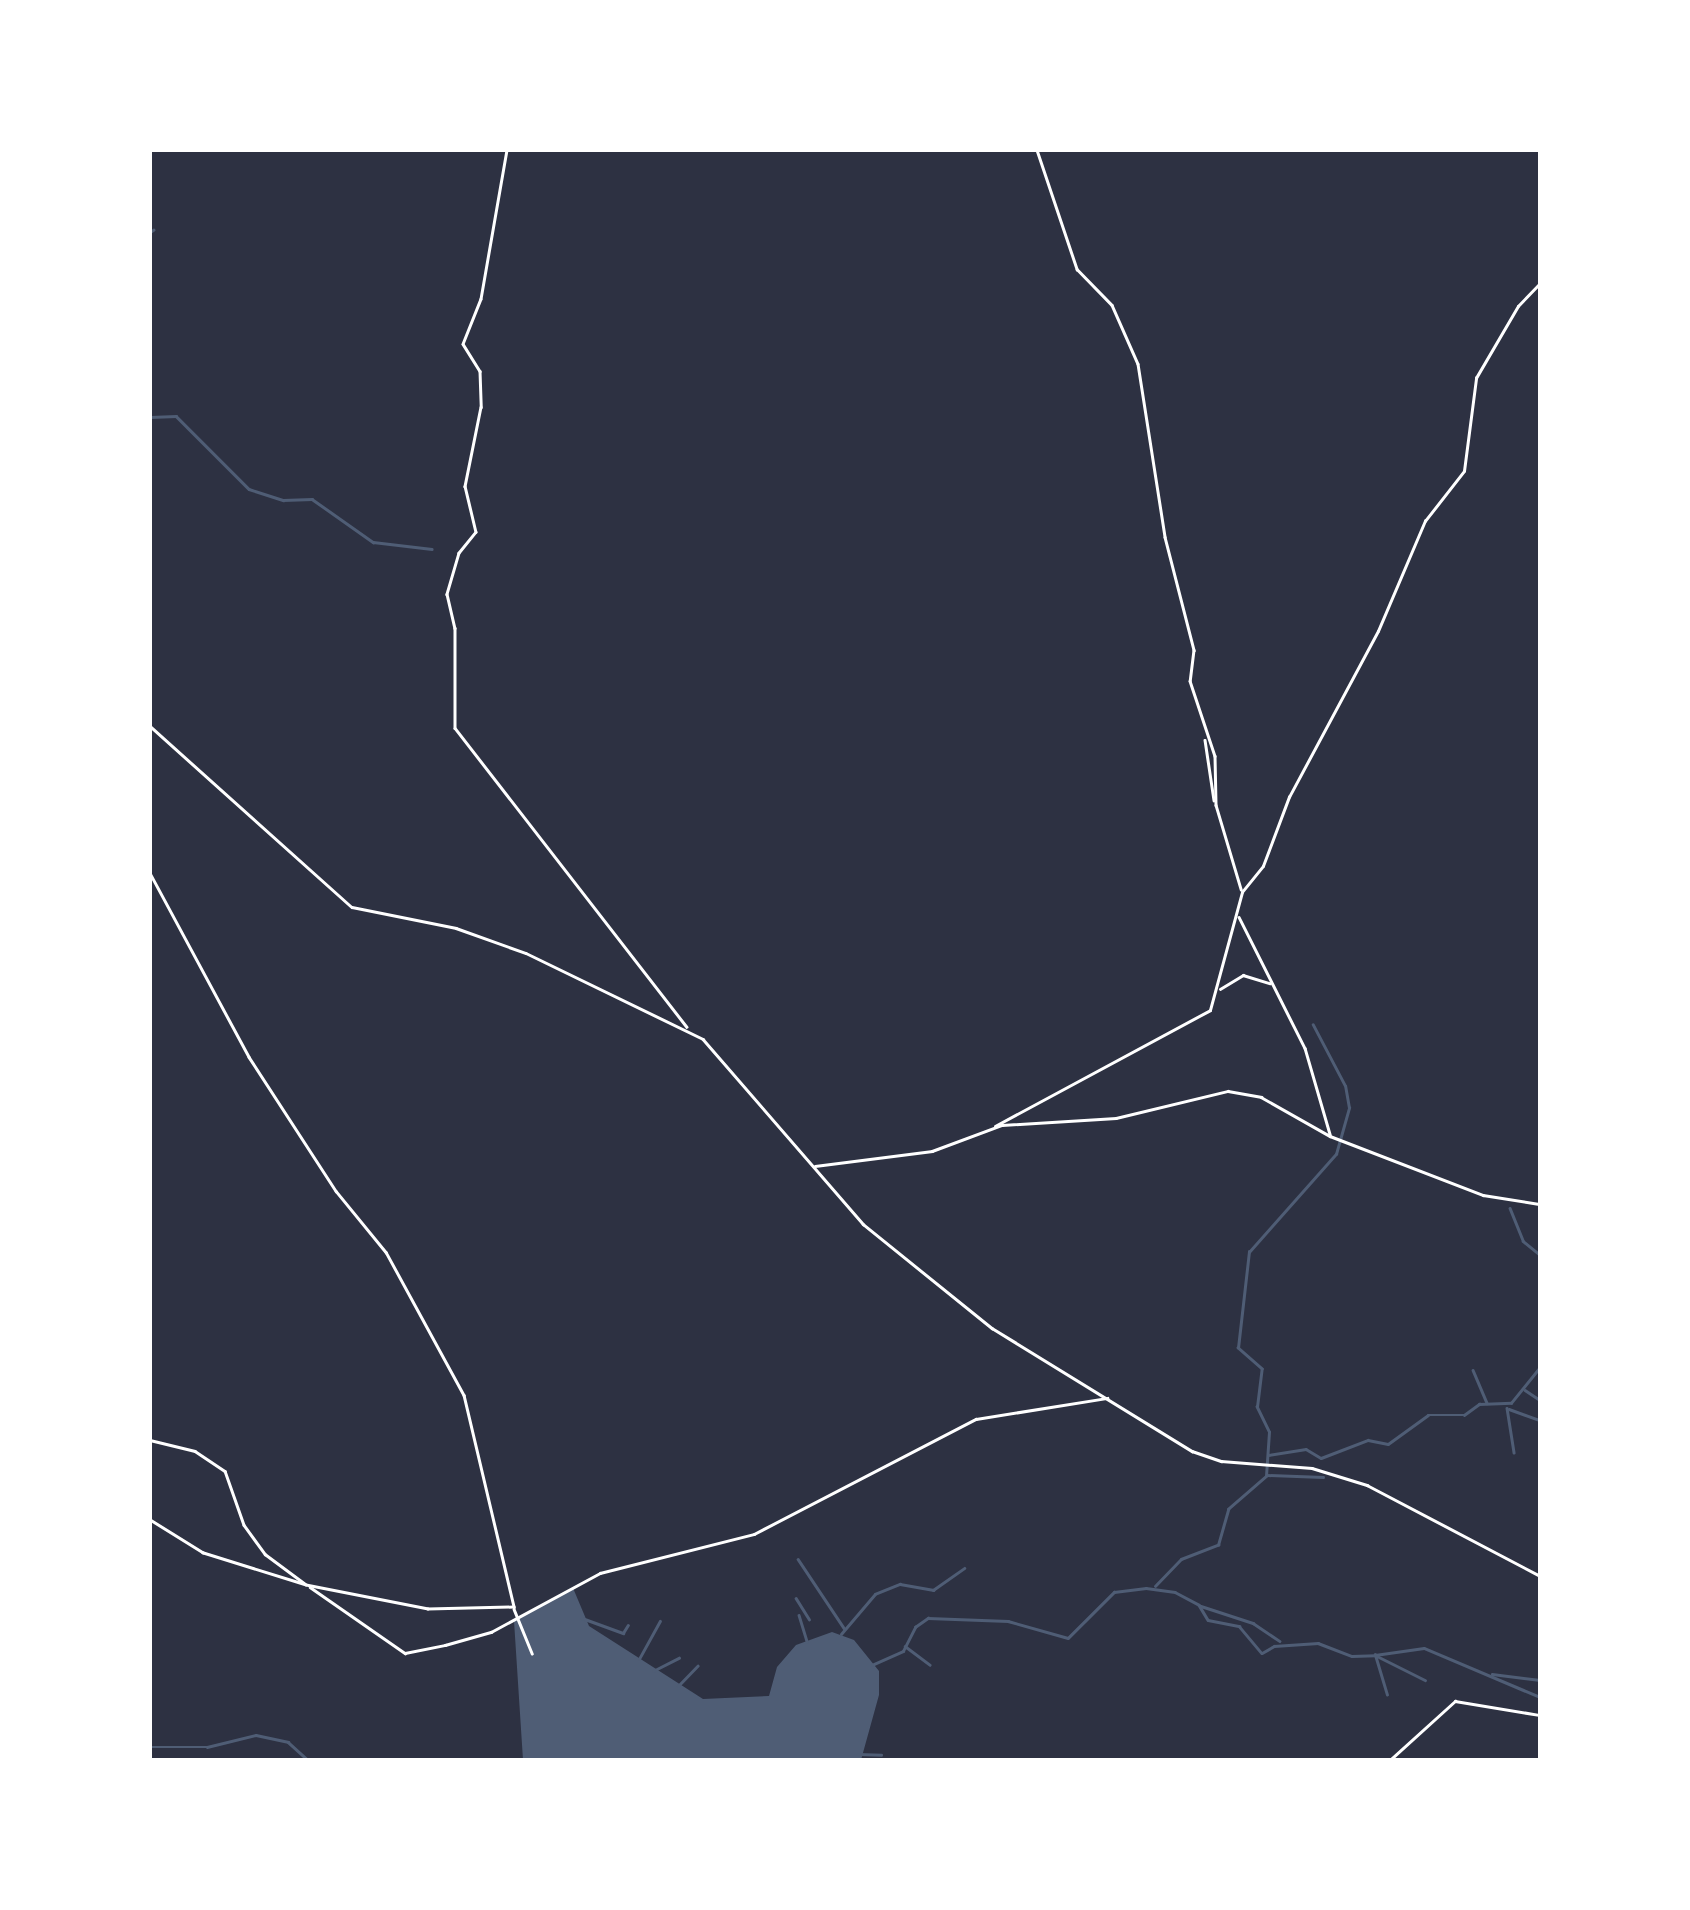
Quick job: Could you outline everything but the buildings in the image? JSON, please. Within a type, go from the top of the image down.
[{"type":"street","points":[[507,150],[482,299],[463,344],[480,370],[481,407],[465,486],[476,532],[460,554],[447,594],[455,628],[456,728],[689,1030],[741,1079],[863,1224],[992,1328],[1192,1451],[1221,1461],[1312,1468],[1367,1485],[1540,1576]]},
{"type":"street","points":[[1037,150],[1077,269],[1112,306],[1138,364],[1170,566],[1194,650],[1190,682],[1216,756],[1216,805]]},
{"type":"street","points":[[1242,892],[1263,866],[1289,798],[1378,631],[1418,534],[1464,471],[1476,378],[1518,306],[1540,283]]},
{"type":"street","points":[[150,726],[352,906],[456,928],[526,953],[689,1030]]},
{"type":"street","points":[[814,1166],[932,1150],[973,1140],[1203,1017],[1219,990],[1242,892],[1207,783],[1206,733]]},
{"type":"street","points":[[150,873],[249,1057],[326,1176],[395,1266],[464,1395],[516,1618],[532,1653]]},
{"type":"street","points":[[1238,915],[1305,1048],[1330,1136]]},
{"type":"street","points":[[1219,990],[1252,974],[1272,984]]},
{"type":"street","points":[[995,1126],[1116,1118],[1228,1092],[1261,1097],[1330,1136],[1483,1195],[1540,1204]]},
{"type":"street","points":[[150,1440],[195,1451],[225,1471],[244,1525],[265,1554],[405,1653],[492,1632],[600,1573],[754,1534],[976,1419],[1108,1398]]},
{"type":"street","points":[[150,1520],[203,1553],[306,1584],[428,1609],[514,1607]]},
{"type":"street","points":[[1390,1760],[1455,1700],[1540,1715]]},
{"type":"water","points":[[573,1588],[589,1626],[703,1699],[769,1696],[777,1667],[796,1645],[832,1632],[854,1640],[879,1671],[879,1695],[861,1760],[523,1760],[514,1621]]},
{"type":"waterway","points":[[150,417],[176,416],[249,489],[283,500],[312,499],[373,542],[432,549]]},
{"type":"waterway","points":[[1155,1586],[1181,1559],[1218,1545],[1228,1509],[1266,1476],[1269,1432],[1257,1407],[1262,1369],[1238,1348],[1249,1252],[1336,1154],[1349,1108],[1345,1086],[1313,1025]]},
{"type":"waterway","points":[[1510,1208],[1523,1241],[1540,1255]]},
{"type":"waterway","points":[[1268,1455],[1306,1449],[1321,1458],[1368,1440],[1388,1444],[1428,1415],[1464,1415],[1479,1404],[1511,1403],[1540,1367]]},
{"type":"waterway","points":[[1473,1370],[1487,1403]]},
{"type":"waterway","points":[[1525,1390],[1540,1400]]},
{"type":"waterway","points":[[1507,1408],[1514,1452]]},
{"type":"waterway","points":[[1509,1409],[1540,1420]]},
{"type":"waterway","points":[[1267,1475],[1323,1477]]},
{"type":"waterway","points":[[798,1559],[844,1628]]},
{"type":"waterway","points":[[841,1634],[875,1594],[900,1584],[933,1590],[964,1568]]},
{"type":"waterway","points":[[872,1665],[903,1651],[915,1627],[928,1618],[1008,1621],[1068,1638],[1114,1592],[1146,1588],[1175,1592],[1199,1605],[1208,1620],[1239,1626],[1262,1653],[1274,1646],[1318,1643],[1352,1656],[1375,1655],[1425,1680]]},
{"type":"waterway","points":[[796,1598],[809,1619]]},
{"type":"waterway","points":[[1201,1606],[1253,1623],[1280,1641]]},
{"type":"waterway","points":[[799,1615],[807,1642]]},
{"type":"waterway","points":[[582,1618],[623,1633],[628,1625]]},
{"type":"waterway","points":[[639,1659],[660,1621]]},
{"type":"waterway","points":[[905,1646],[930,1665]]},
{"type":"waterway","points":[[1387,1695],[1375,1655],[1424,1648],[1540,1697]]},
{"type":"waterway","points":[[653,1671],[679,1658]]},
{"type":"waterway","points":[[678,1686],[697,1666]]},
{"type":"waterway","points":[[1492,1674],[1540,1680]]},
{"type":"waterway","points":[[150,1747],[207,1747],[256,1735],[288,1742],[308,1760]]},
{"type":"waterway","points":[[858,1754],[881,1755]]}]
